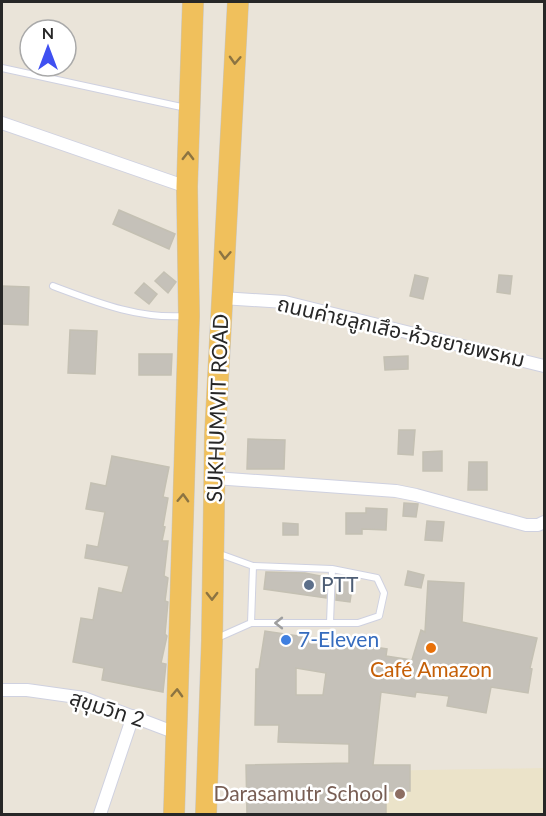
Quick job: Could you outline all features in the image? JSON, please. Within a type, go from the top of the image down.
[{"type":"highway","name":"SUKHUMVIT ROAD","points":[[174,814],[189,316],[187,187],[193,2]]},
{"type":"highway","name":"SUKHUMVIT ROAD","points":[[206,814],[212,640],[214,478],[238,2]]},
{"type":"street","points":[[2,123],[187,187]]},
{"type":"street","name":"ถนนค่ายลูกเสึอ-ห้วยยายพรหม","points":[[222,298],[285,302],[544,366]]},
{"type":"street","points":[[214,478],[396,491],[526,525],[538,525],[544,522]]},
{"type":"street","name":"สุขุมวิท 2","points":[[2,690],[27,690],[84,698],[176,733]]},
{"type":"street","points":[[100,814],[133,716]]},
{"type":"lane","points":[[2,68],[189,109]]},
{"type":"lane","points":[[52,286],[116,309],[165,317],[189,316]]},
{"type":"lane","points":[[212,640],[251,623],[358,622],[379,616],[384,592],[377,578],[332,569],[253,566],[213,552]]},
{"type":"lane","points":[[251,623],[253,566]]},
{"type":"lane","points":[[330,623],[332,569]]},
{"type":"shaded area","name":"Darasamutr School","points":[[544,768],[544,814],[255,814],[256,773]]},
{"type":"building","points":[[119,210],[175,234],[169,249],[113,224]]},
{"type":"building","points":[[164,272],[176,282],[168,293],[155,281]]},
{"type":"building","points":[[415,275],[428,278],[423,299],[410,296]]},
{"type":"building","points":[[499,275],[512,276],[510,294],[497,292]]},
{"type":"building","points":[[144,283],[157,294],[149,304],[135,293]]},
{"type":"building","points":[[2,286],[29,287],[28,325],[2,324]]},
{"type":"building","points":[[70,330],[97,331],[95,374],[68,373]]},
{"type":"building","points":[[139,354],[172,354],[171,375],[139,375]]},
{"type":"building","points":[[408,356],[408,369],[385,370],[384,357]]},
{"type":"building","points":[[399,430],[415,430],[413,455],[398,454]]},
{"type":"building","points":[[248,439],[285,440],[284,469],[247,469]]},
{"type":"building","points":[[442,451],[442,471],[423,471],[423,452]]},
{"type":"building","points":[[112,456],[169,467],[163,497],[168,498],[162,541],[168,541],[164,576],[168,578],[165,601],[168,602],[165,634],[167,636],[161,663],[166,664],[163,692],[102,680],[104,668],[73,662],[81,618],[93,620],[99,588],[122,593],[129,566],[85,558],[87,545],[98,547],[105,512],[86,509],[91,483],[106,486]]},
{"type":"building","points":[[469,462],[487,462],[487,490],[468,490]]},
{"type":"building","points":[[404,503],[418,504],[416,517],[403,516]]},
{"type":"building","points":[[366,508],[387,509],[386,530],[362,529],[362,534],[346,534],[346,513],[366,513]]},
{"type":"building","points":[[427,521],[444,522],[442,541],[425,540]]},
{"type":"building","points":[[283,523],[298,524],[298,535],[283,535]]},
{"type":"building","points":[[408,571],[424,575],[421,588],[405,585]]},
{"type":"building","name":"PTT","points":[[266,572],[305,573],[326,577],[326,598],[264,589]]},
{"type":"building","points":[[337,578],[353,581],[350,602],[336,600]]},
{"type":"building","points":[[428,581],[464,583],[462,622],[537,638],[530,668],[532,669],[528,693],[491,687],[486,713],[447,706],[449,696],[416,692],[415,697],[381,692],[373,765],[410,765],[410,791],[386,791],[386,814],[247,814],[246,765],[349,763],[349,744],[278,742],[279,725],[255,725],[256,669],[259,669],[265,631],[387,649],[386,656],[412,660],[421,630],[425,632]],"holes":[[[296,668],[326,673],[323,695],[296,695]]]},
{"type":"place","name":"PTT","points":[[309,585]]},
{"type":"place","name":"7-Eleven","points":[[286,640]]},
{"type":"place","name":"Café Amazon","points":[[431,648]]},
{"type":"place","name":"Darasamutr School","points":[[400,794]]}]
